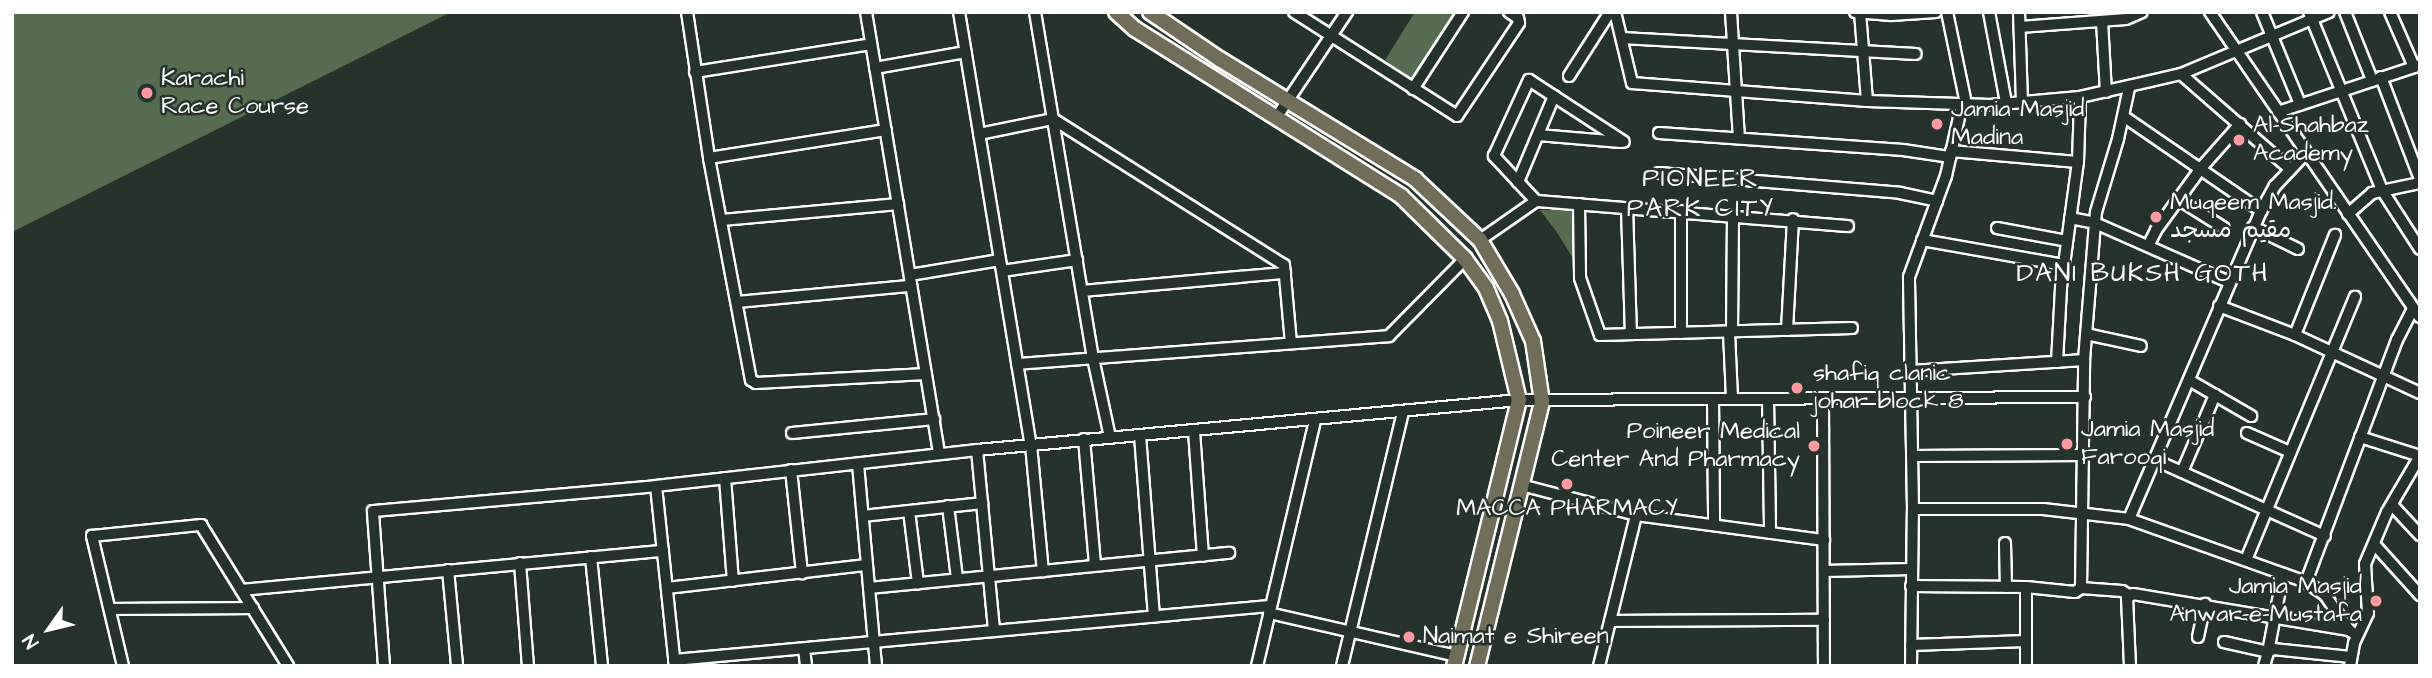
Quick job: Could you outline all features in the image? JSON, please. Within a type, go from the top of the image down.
[{"type":"main road","points":[[1116,12],[1135,29],[1401,196],[1465,259],[1486,288],[1500,321],[1519,400],[1455,661]]},
{"type":"main road","points":[[1154,14],[1415,179],[1480,240],[1512,294],[1533,341],[1542,402],[1477,666]]},
{"type":"street","points":[[687,12],[709,158],[749,374],[756,383],[926,374]]},
{"type":"street","points":[[866,12],[939,453]]},
{"type":"street","points":[[959,12],[1031,445],[1043,571]]},
{"type":"street","points":[[1035,12],[1093,358],[1110,437]]},
{"type":"street","points":[[1294,12],[1453,115],[1461,113],[1519,23],[1518,18],[1509,12]]},
{"type":"street","points":[[1276,118],[1347,12]]},
{"type":"street","points":[[1413,89],[1463,12]]},
{"type":"street","points":[[1731,12],[1739,138]]},
{"type":"street","points":[[1867,101],[1858,12],[1891,15],[1936,12]]},
{"type":"street","points":[[1911,666],[1913,509],[1909,277],[1937,201],[1964,104],[1947,12]]},
{"type":"street","points":[[1989,12],[2006,103]]},
{"type":"street","points":[[2019,12],[2022,102]]},
{"type":"street","points":[[2020,27],[2068,18],[2126,19],[2142,12]]},
{"type":"street","points":[[2210,12],[2416,313],[2384,376],[2325,536],[2305,582]]},
{"type":"street","points":[[2262,12],[2300,104]]},
{"type":"street","points":[[1613,13],[1622,38],[1632,83],[1867,101],[1964,104],[2080,97],[2129,88],[2181,74],[2272,37],[2311,16],[2329,12]]},
{"type":"street","points":[[2345,12],[2420,181],[2372,193],[2348,214]]},
{"type":"street","points":[[2278,112],[2417,66],[2390,12]]},
{"type":"street","points":[[1569,76],[1613,13]]},
{"type":"street","points":[[2311,16],[2382,190],[2420,248]]},
{"type":"street","points":[[2106,18],[2106,92]]},
{"type":"street","points":[[1622,38],[1916,54]]},
{"type":"street","points":[[695,72],[871,44]]},
{"type":"street","points":[[875,68],[966,52]]},
{"type":"street","points":[[2181,74],[2290,169]]},
{"type":"street","points":[[1536,201],[1494,156],[1529,80],[1624,142],[1538,135]]},
{"type":"street","points":[[2081,588],[2084,360],[2095,223],[2129,88]]},
{"type":"street","points":[[1518,182],[1554,96]]},
{"type":"street","points":[[2057,362],[2064,265],[2078,162],[2080,97]]},
{"type":"street","points":[[2123,116],[2261,211]]},
{"type":"street","points":[[979,134],[1053,119],[1284,265],[1291,343]]},
{"type":"street","points":[[2148,246],[2201,168],[2239,124]]},
{"type":"street","points":[[709,158],[886,130]]},
{"type":"street","points":[[1658,133],[2078,162]]},
{"type":"street","points":[[2129,519],[2253,227],[2275,186],[2306,153]]},
{"type":"street","points":[[1659,173],[1900,193],[1937,201]]},
{"type":"street","points":[[2178,199],[2224,228]]},
{"type":"street","points":[[1480,240],[1536,201],[1793,219],[1848,226]]},
{"type":"street","points":[[722,220],[898,204]]},
{"type":"street","points":[[1580,204],[1580,278],[1600,335],[1852,328]]},
{"type":"street","points":[[1627,208],[1631,334]]},
{"type":"street","points":[[1681,211],[1681,333]]},
{"type":"street","points":[[1732,215],[1732,399]]},
{"type":"street","points":[[2070,218],[2095,223],[2229,282]]},
{"type":"street","points":[[1787,330],[1793,219]]},
{"type":"street","points":[[2253,227],[2298,249]]},
{"type":"street","points":[[1997,228],[2067,241]]},
{"type":"street","points":[[2295,335],[2334,235]]},
{"type":"street","points":[[1922,240],[2064,265]]},
{"type":"street","points":[[1017,364],[1389,336],[1465,259]]},
{"type":"street","points":[[737,302],[1001,266],[1077,261]]},
{"type":"street","points":[[1082,291],[1285,273]]},
{"type":"street","points":[[2246,559],[2355,297]]},
{"type":"street","points":[[2219,306],[2295,335],[2420,393]]},
{"type":"street","points":[[2086,334],[2141,346]]},
{"type":"street","points":[[1911,371],[2084,360]]},
{"type":"street","points":[[2189,380],[2251,416]]},
{"type":"street","points":[[2182,472],[2215,395]]},
{"type":"street","points":[[384,666],[373,511],[656,486],[939,453],[1315,421],[1519,400],[1542,402],[2085,397]]},
{"type":"street","points":[[1713,399],[1714,525]]},
{"type":"street","points":[[1768,399],[1770,533]]},
{"type":"street","points":[[1823,399],[1824,666]]},
{"type":"street","points":[[1342,666],[1403,411]]},
{"type":"street","points":[[792,433],[934,419]]},
{"type":"street","points":[[1257,666],[1315,421]]},
{"type":"street","points":[[1194,431],[1203,556]]},
{"type":"street","points":[[2247,433],[2290,452]]},
{"type":"street","points":[[1140,435],[1154,616]]},
{"type":"street","points":[[2224,642],[2268,652],[2273,649],[2351,661],[2353,633],[2368,613],[2365,564],[2392,505],[2417,470],[2420,456],[2360,436]]},
{"type":"street","points":[[1084,439],[1095,566]]},
{"type":"street","points":[[977,450],[994,631]]},
{"type":"street","points":[[1912,456],[2084,455]]},
{"type":"street","points":[[2155,460],[2266,512],[2325,536]]},
{"type":"street","points":[[858,464],[876,666]]},
{"type":"street","points":[[791,470],[802,573]]},
{"type":"street","points":[[725,478],[733,581]]},
{"type":"street","points":[[1521,485],[1636,515],[1824,540]]},
{"type":"street","points":[[656,486],[675,663],[741,660],[804,649],[1154,616],[1269,610],[1455,661]]},
{"type":"street","points":[[863,516],[982,503]]},
{"type":"street","points":[[2392,505],[2420,536]]},
{"type":"street","points":[[948,506],[957,578]]},
{"type":"street","points":[[1913,509],[2082,512],[2129,519],[2305,582],[2325,596],[2353,633]]},
{"type":"street","points":[[909,511],[918,583]]},
{"type":"street","points":[[1598,666],[1636,515]]},
{"type":"street","points":[[124,666],[92,536],[201,525],[288,666]]},
{"type":"street","points":[[2005,543],[2006,587]]},
{"type":"street","points":[[2374,544],[2420,595]]},
{"type":"street","points":[[241,590],[663,551]]},
{"type":"street","points":[[869,588],[1229,553]]},
{"type":"street","points":[[591,557],[602,666]]},
{"type":"street","points":[[520,563],[528,666]]},
{"type":"street","points":[[667,589],[867,565]]},
{"type":"street","points":[[448,569],[457,666]]},
{"type":"street","points":[[1824,571],[1912,569]]},
{"type":"street","points":[[2264,666],[2283,574]]},
{"type":"street","points":[[1911,586],[2026,587],[2075,592],[2081,588],[2206,604],[2353,633]]},
{"type":"street","points":[[2026,587],[2026,666]]},
{"type":"street","points":[[2129,595],[2130,666]]},
{"type":"street","points":[[2198,637],[2206,604]]},
{"type":"street","points":[[110,609],[253,608]]},
{"type":"street","points":[[1610,621],[1824,620]]},
{"type":"street","points":[[1911,645],[2026,641]]},
{"type":"street","points":[[804,649],[806,666]]},
{"type":"green space","name":"Karachi Race Course","points":[[12,12],[451,12],[12,232]]},
{"type":"green space","points":[[1415,12],[1464,12],[1420,84],[1385,60]]},
{"type":"green space","points":[[1540,210],[1576,210],[1576,263],[1556,231]]},
{"type":"place","name":"Karachi Race Course","points":[[147,93]]},
{"type":"place","name":"Jamia Masjid Madina","points":[[1937,124]]},
{"type":"place","name":"Al-Shahbaz Academy","points":[[2239,140]]},
{"type":"place","name":"Muqeem Masjid. مقیم مسجد","points":[[2156,217]]},
{"type":"place","name":"shafiq clanic johar block 8","points":[[1797,388]]},
{"type":"place","name":"Jamia Masjid Farooqi","points":[[2067,444]]},
{"type":"place","name":"Poineer Medical Center And Pharmacy","points":[[1814,446]]},
{"type":"place","name":"MACCA PHARMACY","points":[[1567,484]]},
{"type":"place","name":"Jamia Masjid Anwar-e-Mustafa","points":[[2376,601]]},
{"type":"place","name":"Naimat e Shireen","points":[[1409,637]]},
{"type":"district","name":"PIONEER PARK CITY","points":[[1701,194]]},
{"type":"district","name":"DANI BUKSH GOTH","points":[[2143,274]]}]
